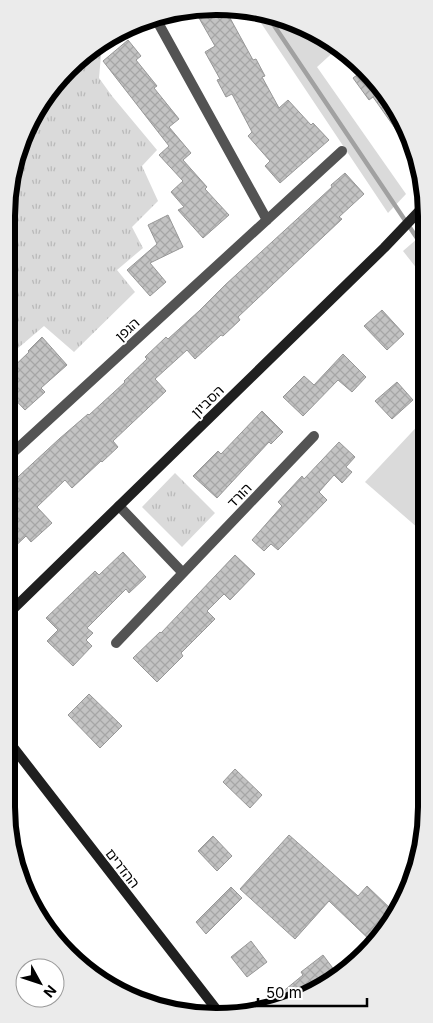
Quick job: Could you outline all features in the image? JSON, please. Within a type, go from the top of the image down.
[{"type":"street","points":[[159,24],[267,220]]},
{"type":"street","name":"הגפן","points":[[15,451],[342,151]]},
{"type":"street","name":"הסביון","points":[[15,607],[418,212]]},
{"type":"street","name":"הורד","points":[[116,642],[314,436]]},
{"type":"street","points":[[119,506],[183,572]]},
{"type":"street","name":"ההדרים","points":[[15,750],[215,1008]]},
{"type":"green space","points":[[259,20],[294,30],[333,53],[317,67],[406,194],[388,213]]},
{"type":"green space","points":[[99,54],[101,55],[99,78],[157,150],[142,166],[158,201],[132,227],[143,248],[117,270],[135,292],[74,352],[44,326],[15,351],[15,203],[22,164],[30,139],[49,105],[74,74]]},
{"type":"green space","points":[[418,238],[418,270],[403,251]]},
{"type":"green space","points":[[418,426],[418,528],[365,482]]},
{"type":"green space","points":[[175,473],[215,513],[182,547],[142,507]]},
{"type":"building","points":[[198,16],[234,16],[230,18],[253,60],[256,59],[265,76],[262,77],[279,108],[288,100],[311,125],[313,123],[329,140],[280,183],[265,166],[270,161],[248,136],[252,132],[232,94],[226,97],[217,80],[220,79],[205,52],[215,46]]},
{"type":"building","points":[[128,40],[141,56],[136,60],[157,86],[154,88],[179,119],[169,127],[191,153],[183,160],[207,187],[205,189],[229,215],[203,238],[178,210],[184,207],[171,192],[183,181],[159,155],[169,146],[103,61]]},
{"type":"building","points":[[359,74],[368,84],[391,116],[403,140],[373,97],[369,100],[353,78]]},
{"type":"building","points":[[345,173],[364,194],[339,217],[342,219],[238,317],[240,320],[223,336],[221,335],[195,359],[187,350],[155,379],[166,391],[113,441],[118,447],[102,462],[72,488],[65,480],[37,507],[52,523],[31,542],[26,536],[15,546],[15,480],[125,382],[147,359],[145,357],[166,337],[168,339],[199,311],[332,187],[331,185]]},
{"type":"building","points":[[168,215],[183,247],[150,263],[166,282],[150,296],[127,270],[157,244],[148,225]]},
{"type":"building","points":[[382,310],[404,334],[387,350],[364,326]]},
{"type":"building","points":[[42,337],[67,365],[41,388],[45,392],[25,410],[15,399],[15,365]]},
{"type":"building","points":[[343,354],[366,377],[352,392],[338,380],[303,416],[283,397],[304,376],[314,385]]},
{"type":"building","points":[[397,382],[413,400],[392,419],[375,401]]},
{"type":"building","points":[[262,411],[283,432],[271,444],[269,442],[217,498],[193,476],[218,451],[221,454]]},
{"type":"building","points":[[339,442],[355,457],[346,467],[352,472],[342,483],[334,475],[319,492],[327,500],[278,550],[271,544],[264,551],[252,540],[282,506],[278,502],[302,476],[304,479]]},
{"type":"building","points":[[123,552],[146,577],[129,593],[126,589],[87,628],[93,633],[86,640],[92,646],[73,666],[47,641],[58,630],[46,618],[95,571],[99,575]]},
{"type":"building","points":[[235,555],[255,574],[230,600],[224,594],[207,611],[215,619],[181,653],[183,656],[157,682],[133,658],[161,633]]},
{"type":"building","points":[[89,694],[122,726],[100,748],[68,715]]},
{"type":"building","points":[[235,769],[262,795],[250,808],[223,782]]},
{"type":"building","points":[[289,835],[358,896],[367,886],[390,908],[368,939],[329,901],[295,939],[240,889]]},
{"type":"building","points":[[213,836],[232,856],[217,871],[198,851]]},
{"type":"building","points":[[231,887],[242,898],[206,934],[196,922]]},
{"type":"building","points":[[251,941],[267,962],[247,977],[231,957]]},
{"type":"building","points":[[323,955],[334,970],[294,993],[273,1000],[303,975],[301,972]]},
{"type":"waterway","points":[[272,23],[418,240]]}]
